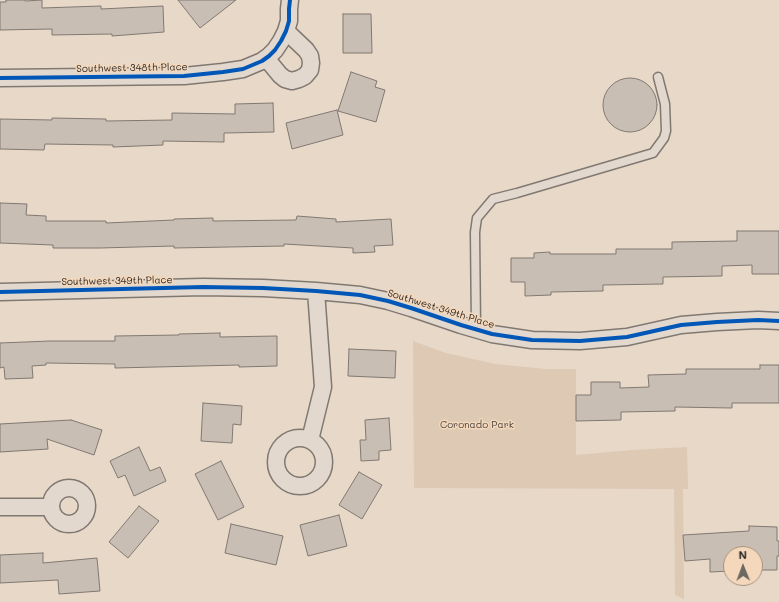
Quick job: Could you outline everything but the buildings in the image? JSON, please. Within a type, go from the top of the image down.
[{"type":"street","points":[[286,31],[306,50],[310,56],[310,70],[299,80],[292,81],[285,79],[264,59],[275,50],[286,31],[289,21],[290,0]]},
{"type":"street","name":"Southwest 348th Place","points":[[0,78],[184,76],[243,69],[264,59]]},
{"type":"street","name":"Southwest 349th Place","points":[[0,292],[203,288],[263,288],[316,291],[360,295],[388,301],[461,326],[492,334],[532,340],[580,342],[627,337],[681,325],[758,320],[779,321]]},
{"type":"street","points":[[310,440],[323,387],[316,291]]},
{"type":"street","points":[[0,507],[51,506]]},
{"type":"lane","points":[[476,329],[475,232],[477,218],[493,199],[653,153],[664,138],[666,131],[665,104],[658,77]]},
{"type":"green space","name":"Coronado Park","points":[[413,341],[446,353],[495,364],[546,369],[576,369],[576,455],[687,447],[688,489],[683,489],[684,599],[675,595],[674,489],[414,488]]},
{"type":"cycle path","points":[[0,78],[184,76],[243,69],[262,61],[275,50],[286,31],[289,21],[290,0]]},
{"type":"cycle path","points":[[0,292],[203,287],[316,291],[360,295],[388,301],[492,334],[532,340],[580,341],[627,337],[681,325],[758,320],[779,321]]}]
